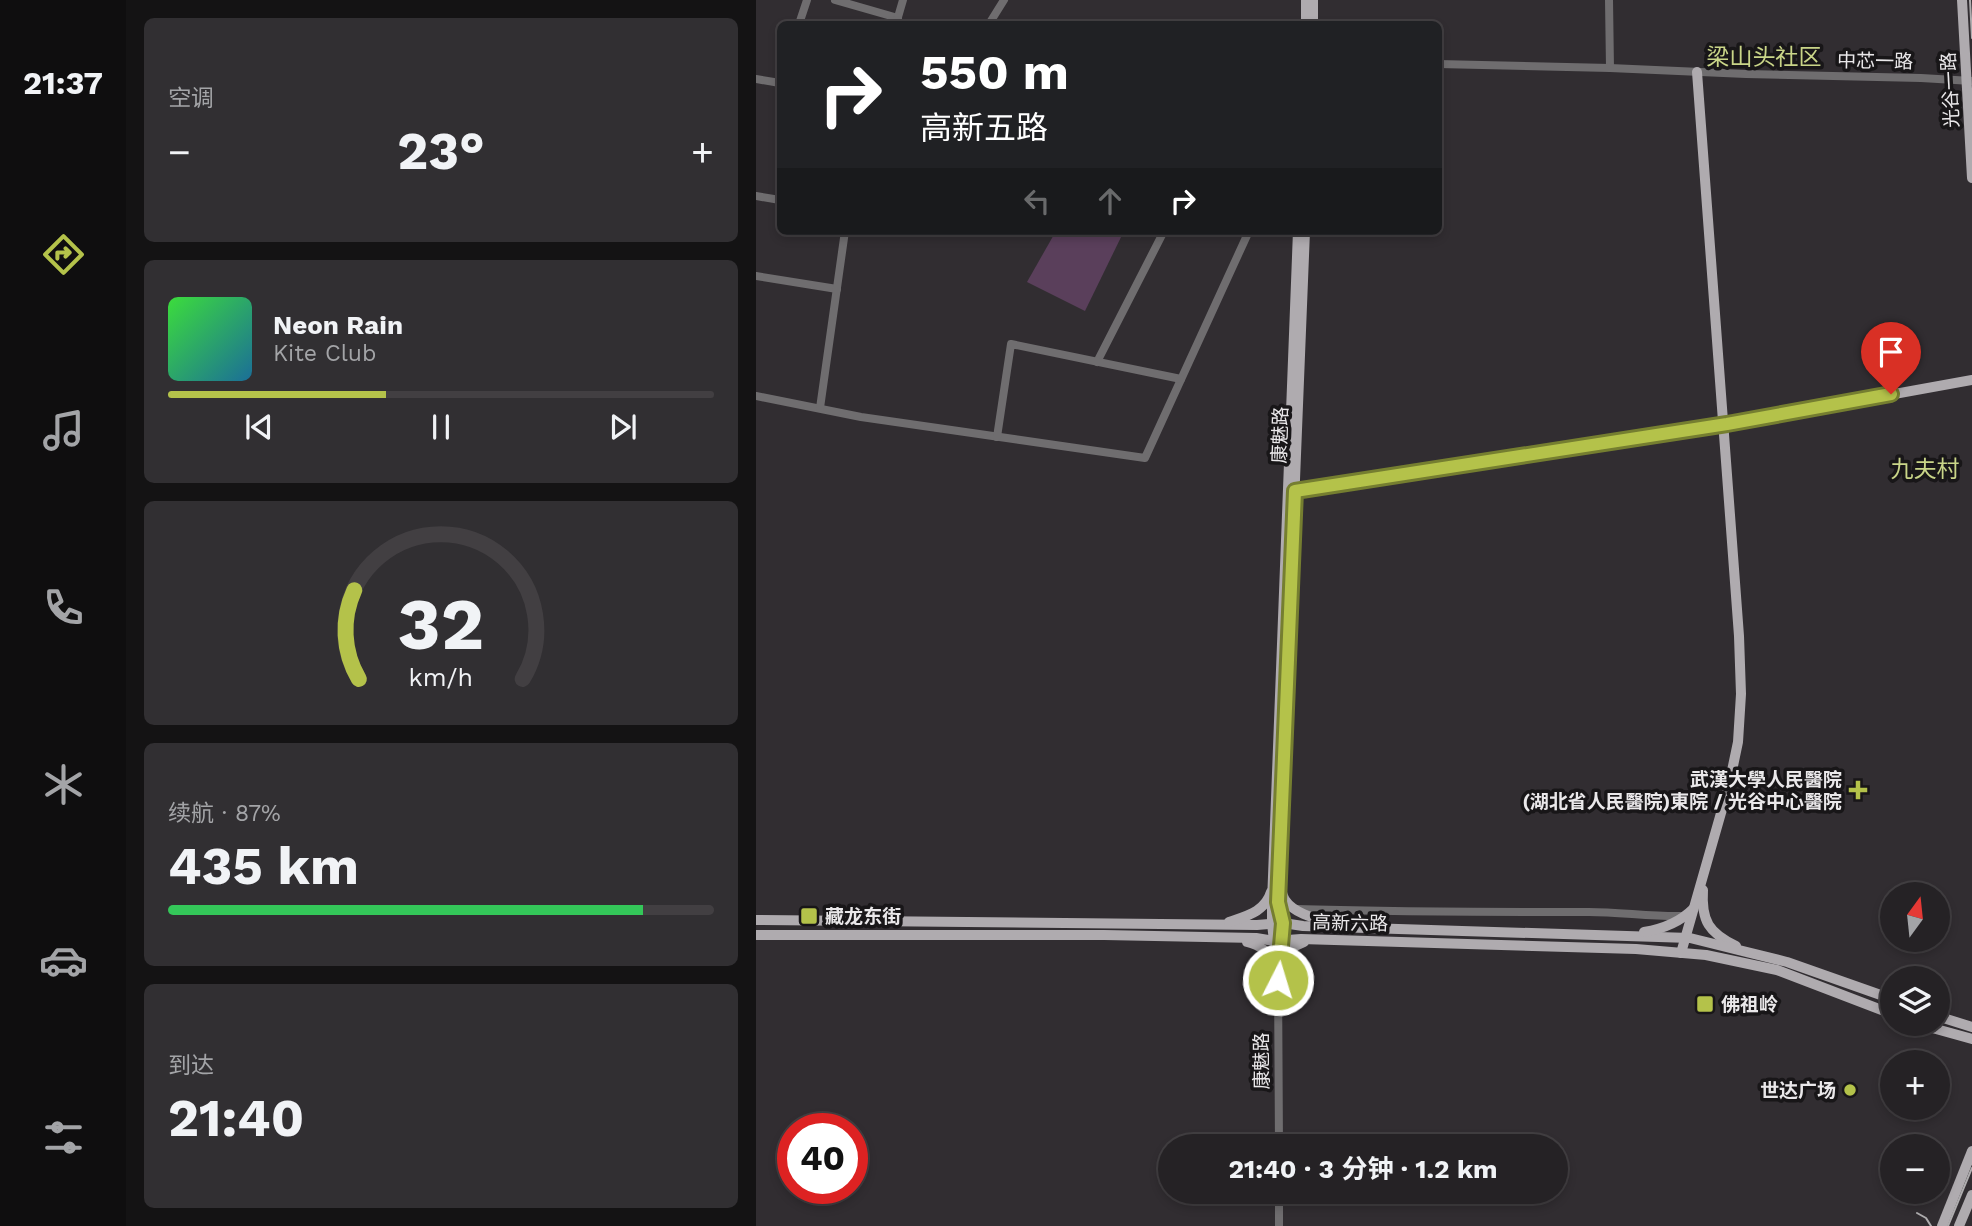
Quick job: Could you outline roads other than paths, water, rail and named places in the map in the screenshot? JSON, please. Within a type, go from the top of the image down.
[{"type":"main road","points":[[1306,0],[1306,21]]},
{"type":"main road","points":[[1313,21],[1314,0]]},
{"type":"main road","name":"光谷一路","points":[[1962,0],[1969,81],[1972,178]]},
{"type":"main road","points":[[1684,953],[1733,786],[1743,742],[1745,706],[1743,636],[1700,72]]},
{"type":"main road","name":"康魅路","points":[[1292,491],[1298,235]]},
{"type":"main road","name":"康魅路","points":[[1278,975],[1276,885],[1305,235]]},
{"type":"main road","points":[[1292,491],[1725,425],[1972,380]]},
{"type":"main road","points":[[1276,885],[1285,900],[1296,909],[1346,927]]},
{"type":"main road","points":[[1220,925],[1255,913],[1269,900],[1276,885]]},
{"type":"main road","points":[[1627,935],[1658,930],[1684,916],[1694,908],[1700,894]]},
{"type":"main road","points":[[1700,894],[1707,923],[1728,942],[1753,953]]},
{"type":"main road","name":"高新六路","points":[[756,919],[1220,925],[1277,923],[1688,938],[1787,962],[1880,995]]},
{"type":"main road","name":"高新六路","points":[[756,936],[1104,935],[1636,949],[1747,962],[1777,970],[1880,1009]]},
{"type":"main road","points":[[1223,938],[1260,947],[1273,961],[1278,975]]},
{"type":"main road","points":[[1278,975],[1289,951],[1310,940]]},
{"type":"main road","points":[[1950,1020],[1972,1025]]},
{"type":"main road","points":[[1950,1034],[1972,1040]]},
{"type":"main road","points":[[1948,1036],[1972,1046]]},
{"type":"main road","points":[[1941,1226],[1972,1151]]},
{"type":"main road","points":[[1959,1226],[1972,1195]]},
{"type":"street","points":[[800,21],[807,0]]},
{"type":"street","points":[[835,0],[897,21],[903,0]]},
{"type":"street","points":[[991,21],[1004,0]]},
{"type":"street","points":[[1609,0],[1610,68]]},
{"type":"street","name":"中芯一路","points":[[1442,64],[1969,81]]},
{"type":"street","points":[[756,79],[777,80]]},
{"type":"street","points":[[756,197],[777,200]]},
{"type":"street","points":[[820,408],[844,235]]},
{"type":"street","points":[[1097,362],[1162,235]]},
{"type":"street","points":[[756,396],[861,417],[1145,458],[1248,235]]},
{"type":"street","points":[[756,276],[837,289]]},
{"type":"street","points":[[997,437],[1011,344],[1181,379]]},
{"type":"street","points":[[1296,909],[1598,912],[1684,916]]},
{"type":"street","name":"康魅路","points":[[1278,975],[1279,1134]]},
{"type":"street","points":[[1279,1204],[1279,1226]]},
{"type":"tram line","points":[[1970,0],[1972,38]]},
{"type":"tram line","points":[[1948,1226],[1972,1168]]},
{"type":"tram line","points":[[1917,1213],[1926,1218],[1931,1226]]},
{"type":"place","name":"武漢大學人民醫院 (湖北省人民醫院)東院 / 光谷中心醫院","points":[[1858,790]]},
{"type":"place","name":"藏龙东街","points":[[809,916]]},
{"type":"place","name":"佛祖岭","points":[[1705,1004]]},
{"type":"place","name":"世达广场","points":[[1850,1090]]},
{"type":"district","name":"梁山头社区","points":[[1764,57]]},
{"type":"district","name":"九夫村","points":[[1925,469]]}]
